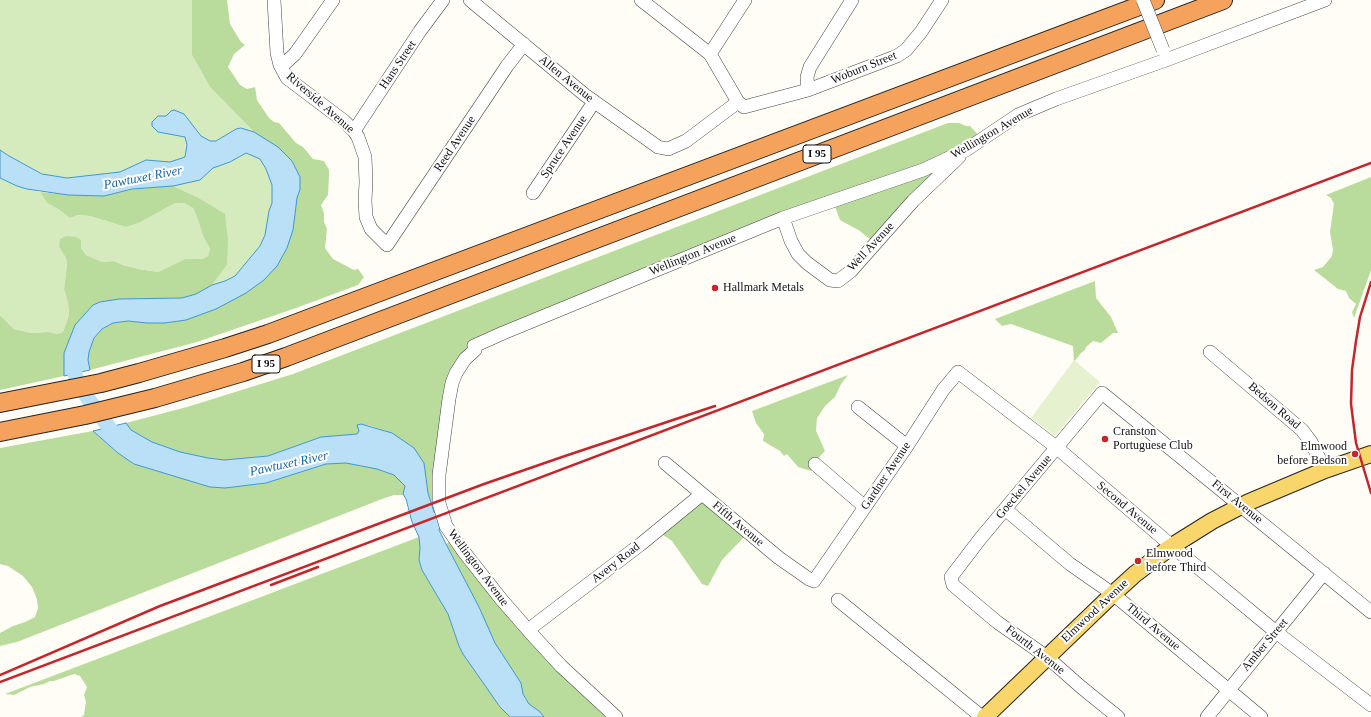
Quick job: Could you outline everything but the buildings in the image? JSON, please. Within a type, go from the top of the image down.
[{"type":"highway","name":"I 95","points":[[0,404],[101,383],[225,348],[303,322],[1155,0]]},
{"type":"highway","name":"I 95","points":[[0,432],[85,415],[155,398],[243,372],[328,342],[721,190],[1223,0]]},
{"type":"main road","name":"Elmwood Avenue","points":[[983,717],[1135,574],[1172,546],[1212,521],[1242,506],[1325,470],[1371,454]]},
{"type":"street","name":"Riverside Avenue","points":[[274,0],[277,53],[280,65],[287,78],[344,121],[358,137],[365,157],[366,217],[371,229],[387,245]]},
{"type":"street","points":[[280,65],[283,65],[295,54],[333,0]]},
{"type":"street","name":"Hans Street","points":[[354,131],[420,31],[443,0]]},
{"type":"street","name":"Allen Avenue","points":[[470,0],[594,102],[658,147],[668,150],[686,141],[738,102]]},
{"type":"street","points":[[710,54],[745,0]]},
{"type":"street","points":[[808,90],[807,77],[810,67],[852,0]]},
{"type":"street","name":"Woburn Street","points":[[738,102],[744,107],[808,90],[898,56],[906,50],[921,32],[942,0]]},
{"type":"street","points":[[1144,0],[1165,55]]},
{"type":"street","name":"Wellington Avenue","points":[[616,717],[561,666],[528,630],[501,599],[446,526],[440,508],[439,475],[449,399],[452,382],[456,373],[465,360],[475,350],[474,346],[783,218],[912,174],[966,150],[1018,115],[1056,99],[1165,55],[1325,0]]},
{"type":"street","points":[[645,1],[710,54],[738,102]]},
{"type":"street","name":"Reed Avenue","points":[[387,245],[507,66],[524,44]]},
{"type":"street","name":"Spruce Avenue","points":[[533,193],[594,102]]},
{"type":"street","name":"Well Avenue","points":[[783,218],[791,241],[798,254],[807,263],[830,280],[838,281],[851,271],[913,201],[966,150]]},
{"type":"street","name":"Bedson Road","points":[[1210,352],[1302,430],[1311,442],[1325,470]]},
{"type":"street","name":"Gardner Avenue","points":[[814,581],[907,446],[943,390],[958,372]]},
{"type":"street","name":"Second Avenue","points":[[958,372],[1056,447],[1276,632],[1371,705]]},
{"type":"street","name":"Goeckel Avenue","points":[[952,583],[951,577],[957,568],[1102,393]]},
{"type":"street","name":"First Avenue","points":[[1102,393],[1371,612]]},
{"type":"street","points":[[858,407],[907,446]]},
{"type":"street","name":"Fifth Avenue","points":[[665,463],[779,558],[814,581]]},
{"type":"street","points":[[815,464],[865,507]]},
{"type":"street","name":"Avery Road","points":[[528,630],[641,544],[702,494]]},
{"type":"street","name":"Third Avenue","points":[[1005,509],[1070,564],[1113,594],[1261,717]]},
{"type":"street","name":"Amber Street","points":[[1207,717],[1324,573]]},
{"type":"street","name":"Fourth Avenue","points":[[952,583],[998,622],[1047,657],[1118,717]]},
{"type":"street","points":[[838,600],[983,717]]},
{"type":"green space","points":[[0,0],[192,0],[192,55],[210,87],[254,132],[241,128],[236,129],[216,141],[210,141],[201,136],[184,114],[171,111],[166,116],[158,132],[185,137],[187,145],[185,157],[170,162],[146,160],[120,172],[67,178],[43,174],[0,150]]},
{"type":"green space","points":[[192,0],[227,0],[230,24],[241,42],[245,45],[234,54],[228,67],[240,85],[247,89],[255,87],[257,100],[269,118],[274,122],[279,123],[296,143],[303,147],[313,159],[324,161],[329,170],[328,195],[321,205],[324,213],[324,222],[327,229],[325,248],[333,259],[354,270],[358,269],[364,277],[358,285],[197,342],[90,370],[88,360],[89,352],[94,338],[102,329],[113,323],[128,321],[165,323],[186,320],[277,266],[287,248],[293,230],[297,198],[300,189],[300,177],[292,161],[278,147],[254,132],[210,87],[192,55]]},
{"type":"green space","points":[[948,123],[959,123],[970,126],[981,138],[872,241],[860,231],[840,220],[833,201],[489,341],[459,369],[439,505],[432,505],[428,493],[424,463],[392,433],[371,426],[361,424],[357,434],[321,437],[268,456],[224,460],[180,452],[152,442],[131,430],[126,423],[187,407],[293,374]]},
{"type":"green space","points":[[246,153],[260,159],[266,169],[272,185],[272,203],[269,211],[265,235],[260,246],[235,276],[212,285],[227,265],[197,197],[173,186],[200,180],[213,168],[230,162]]},
{"type":"green space","points":[[1371,177],[1371,270],[1354,318],[1352,312],[1356,304],[1349,298],[1346,291],[1338,289],[1314,270],[1323,267],[1332,256],[1333,250],[1330,232],[1334,204],[1331,198],[1326,195]]},
{"type":"green space","points":[[0,178],[17,186],[40,192],[47,203],[70,218],[78,215],[90,216],[126,227],[139,223],[175,203],[184,203],[193,208],[203,236],[210,249],[208,256],[202,259],[185,259],[158,272],[138,269],[114,261],[102,262],[86,255],[81,248],[59,247],[66,258],[67,264],[64,289],[68,303],[69,315],[63,332],[57,334],[48,332],[31,333],[14,329],[0,315]]},
{"type":"green space","points":[[173,186],[197,197],[225,214],[228,240],[227,265],[212,285],[196,294],[182,298],[119,299],[100,302],[93,305],[75,325],[64,353],[64,376],[0,390],[0,315],[14,329],[31,333],[48,332],[57,334],[63,332],[69,315],[68,303],[64,289],[67,264],[66,258],[59,247],[60,239],[66,236],[76,237],[81,240],[81,248],[86,255],[102,262],[114,261],[138,269],[158,272],[185,259],[202,259],[208,256],[210,249],[203,236],[193,208],[184,203],[175,203],[139,223],[126,227],[90,216],[78,215],[70,218],[47,203],[40,192],[68,195],[104,196],[132,189]]},
{"type":"green space","points":[[1095,281],[1096,298],[1111,317],[1118,333],[1113,333],[1101,343],[1093,341],[1074,362],[1073,346],[1011,324],[1002,326],[995,319]]},
{"type":"green space","points":[[1074,360],[1100,382],[1055,436],[1031,418]]},
{"type":"green space","points":[[848,375],[841,384],[835,397],[825,406],[817,418],[816,431],[825,451],[820,456],[811,471],[798,467],[787,454],[784,456],[780,451],[763,441],[764,434],[756,423],[752,411]]},
{"type":"green space","points":[[93,431],[118,453],[134,464],[210,487],[225,488],[266,483],[326,464],[346,463],[377,469],[394,475],[405,486],[403,495],[394,495],[382,499],[17,642],[0,646],[0,633],[35,617],[38,608],[37,599],[32,587],[23,576],[8,566],[0,564],[0,448]]},
{"type":"green space","points":[[701,495],[746,535],[722,560],[708,586],[702,584],[672,541],[660,533]]},
{"type":"green space","points":[[419,537],[419,560],[422,570],[448,614],[459,646],[500,707],[510,717],[81,717],[84,715],[86,702],[84,695],[87,687],[80,676],[74,674],[30,687],[14,695],[5,694]]},
{"type":"green space","points":[[453,539],[499,596],[616,717],[544,717],[539,711],[529,704],[523,694],[521,683],[495,644],[479,607],[446,544]]},
{"type":"water","points":[[174,110],[184,114],[201,136],[210,141],[216,141],[236,129],[241,128],[254,132],[278,147],[292,161],[300,177],[300,189],[297,198],[293,230],[287,248],[277,266],[264,280],[246,293],[216,309],[186,320],[165,323],[128,321],[113,323],[102,329],[94,338],[89,352],[88,360],[90,370],[64,376],[64,353],[75,325],[93,305],[100,302],[119,299],[182,298],[196,294],[212,285],[235,276],[260,246],[265,235],[269,211],[272,203],[272,185],[266,169],[260,159],[246,153],[230,162],[213,168],[200,180],[173,186],[132,189],[104,196],[68,195],[27,189],[0,178],[0,150],[42,174],[67,178],[120,172],[146,160],[170,162],[185,157],[187,145],[185,137],[158,132],[152,126],[152,122],[158,116],[166,116]]},
{"type":"water","points":[[126,423],[131,430],[152,442],[180,452],[224,460],[268,456],[321,437],[357,434],[359,431],[357,425],[361,424],[392,433],[414,448],[424,463],[428,493],[434,512],[442,523],[439,530],[479,607],[495,643],[521,683],[523,694],[529,704],[539,711],[544,717],[510,717],[500,707],[463,654],[448,614],[422,570],[419,560],[419,537],[412,522],[406,499],[403,494],[405,486],[394,475],[377,469],[346,463],[326,464],[266,483],[225,488],[210,487],[134,464],[118,453],[93,431]]},
{"type":"waterway","name":"Pawtuxet River","points":[[75,354],[73,360],[76,379],[89,400],[117,438],[123,442]]},
{"type":"railway","points":[[0,682],[1371,163]]},
{"type":"railway","points":[[1371,282],[1360,317],[1356,341],[1352,370],[1351,404],[1356,443],[1371,493]]},
{"type":"railway","points":[[0,675],[160,606],[484,484],[715,406]]},
{"type":"railway","points":[[271,585],[318,567]]},
{"type":"place","name":"Hallmark Metals","points":[[715,288]]},
{"type":"place","name":"Cranston Portuguese Club","points":[[1105,439]]},
{"type":"place","name":"Elmwood before Bedson","points":[[1355,454]]},
{"type":"place","name":"Elmwood before Third","points":[[1138,561]]}]
